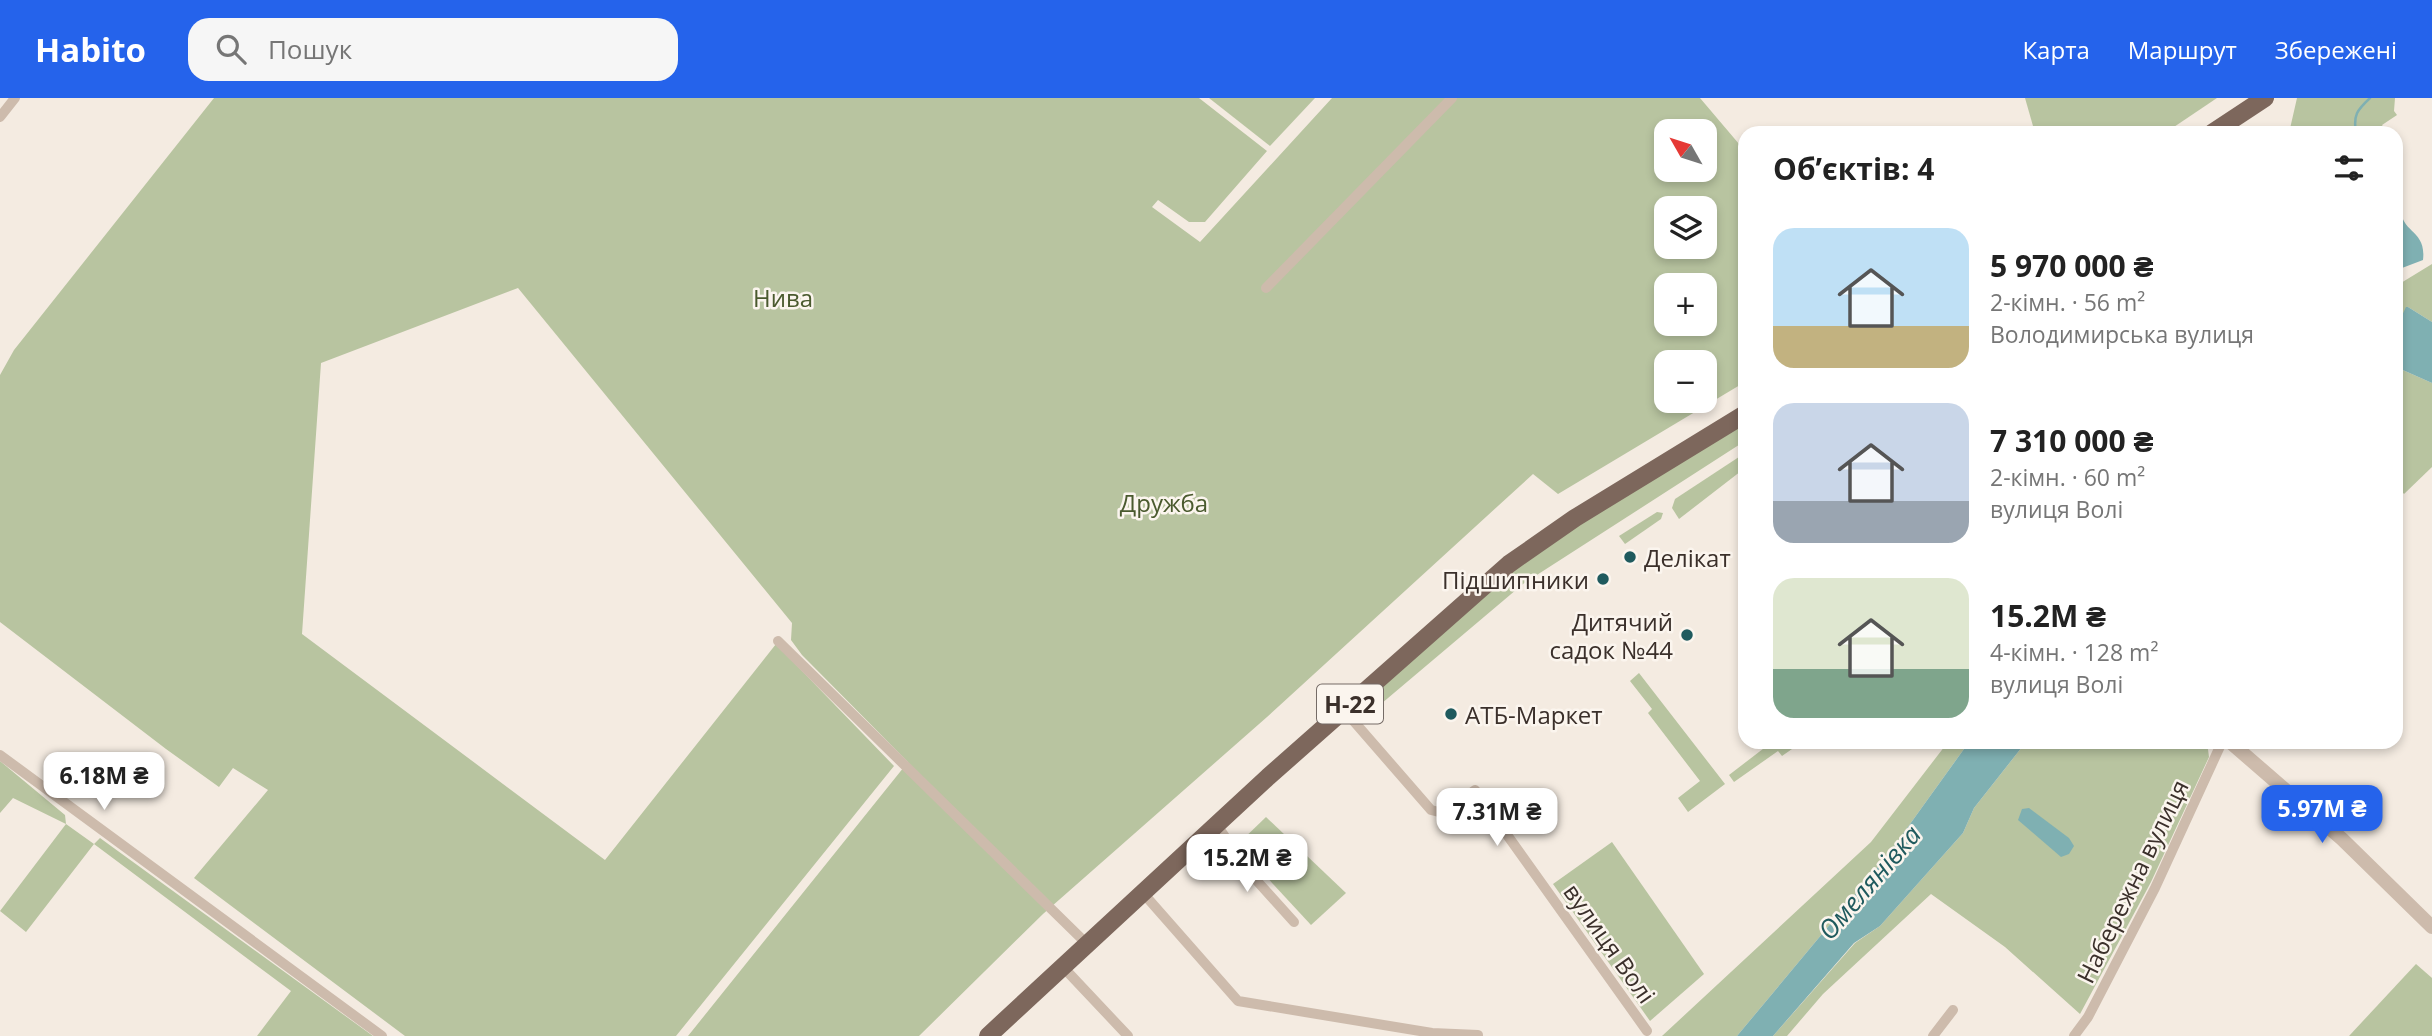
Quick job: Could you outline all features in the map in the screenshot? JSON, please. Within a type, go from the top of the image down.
[{"type":"main road","points":[[2223,126],[2265,98]]},
{"type":"main road","name":"Н-22","points":[[988,1036],[1143,892],[1509,564],[1575,518],[1738,418]]},
{"type":"street","points":[[0,117],[15,98]]},
{"type":"street","points":[[1266,288],[1452,98]]},
{"type":"street","points":[[778,641],[1087,944]]},
{"type":"street","name":"вулиця Волі","points":[[1344,710],[1431,810],[1443,813],[1475,790],[1647,1031]]},
{"type":"street","name":"Набережна вулиця","points":[[2074,1036],[2088,1017],[2155,888],[2219,749]]},
{"type":"street","points":[[2238,749],[2342,839],[2432,927]]},
{"type":"street","points":[[0,755],[382,1036]]},
{"type":"street","points":[[1217,825],[1248,871],[1294,922]]},
{"type":"street","points":[[1143,892],[1238,1001],[1432,1033],[1478,1035]]},
{"type":"street","points":[[1063,967],[1128,1036]]},
{"type":"street","points":[[1933,1036],[1953,1010]]},
{"type":"green space","points":[[214,98],[1199,98],[1267,151],[1205,222],[1189,222],[1158,200],[1152,207],[1200,242],[1332,98],[1700,98],[1738,143],[1738,386],[1717,399],[1717,350],[1654,350],[1654,413],[1693,413],[1558,494],[1533,474],[1267,717],[1043,914],[919,1036],[688,1036],[908,762],[802,655],[791,640],[792,623],[518,288],[321,363],[302,634],[605,860],[776,644],[894,766],[676,1036],[405,1036],[194,878],[268,790],[233,768],[219,787],[0,622],[0,375],[14,350]]},
{"type":"green space","points":[[1209,98],[1315,98],[1270,146]]},
{"type":"green space","points":[[2025,98],[2217,98],[2175,126],[2033,126]]},
{"type":"green space","points":[[2297,98],[2395,98],[2394,111],[2397,115],[2383,126],[2291,126]]},
{"type":"green space","points":[[2432,264],[2432,322],[2408,307],[2403,316],[2403,282]]},
{"type":"green space","points":[[2403,370],[2432,383],[2432,467],[2404,494]]},
{"type":"green space","points":[[1738,426],[1738,446],[1523,584],[1362,720],[1353,709],[1513,568],[1595,513]]},
{"type":"green space","points":[[1738,458],[1738,473],[1679,519],[1672,508],[1675,499]]},
{"type":"green space","points":[[1657,512],[1663,513],[1661,519],[1625,544],[1619,536]]},
{"type":"green space","points":[[1639,673],[1725,784],[1688,812],[1678,798],[1700,781],[1648,713],[1652,709],[1630,681]]},
{"type":"green space","points":[[1763,749],[1792,749],[1782,756],[1778,751],[1734,782],[1729,775]]},
{"type":"green space","points":[[1943,749],[1964,749],[1887,856],[1737,1036],[1662,1036],[1871,842]]},
{"type":"green space","points":[[2020,749],[2208,749],[2209,757],[2151,882],[2080,1014],[2005,947],[1931,894],[1823,994],[1787,1036],[1773,1036],[1855,943],[1880,926],[1963,833],[1974,808]]},
{"type":"green space","points":[[0,761],[65,815],[66,824],[13,798],[0,813]]},
{"type":"green space","points":[[1266,817],[1346,893],[1311,925],[1237,845]]},
{"type":"green space","points":[[66,824],[94,844],[26,932],[0,911]]},
{"type":"green space","points":[[100,838],[373,1036],[257,1036],[291,991],[94,844]]},
{"type":"green space","points":[[1612,842],[1704,974],[1650,1021],[1553,884]]},
{"type":"green space","points":[[2416,964],[2432,978],[2432,1036],[2349,1036]]},
{"type":"water","points":[[2403,219],[2421,241],[2423,260],[2403,268]]},
{"type":"water","points":[[2408,307],[2432,322],[2432,383],[2403,370],[2403,313]]},
{"type":"water","points":[[1964,749],[2020,749],[1974,808],[1963,833],[1880,926],[1854,943],[1773,1036],[1737,1036],[1887,856]]},
{"type":"water","points":[[2029,808],[2069,838],[2074,846],[2069,854],[2061,857],[2018,820],[2022,809]]},
{"type":"waterway","name":"Омелянівка","points":[[2355,126],[2357,113],[2370,98]]},
{"type":"place","name":"Делікат","points":[[1630,557]]},
{"type":"place","name":"Підшипники","points":[[1603,579]]},
{"type":"place","name":"Дитячий садок №44","points":[[1687,635]]},
{"type":"place","name":"АТБ-Маркет","points":[[1451,714]]},
{"type":"park label","name":"Нива","points":[[783,297]]},
{"type":"park label","name":"Дружба","points":[[1164,502]]}]
